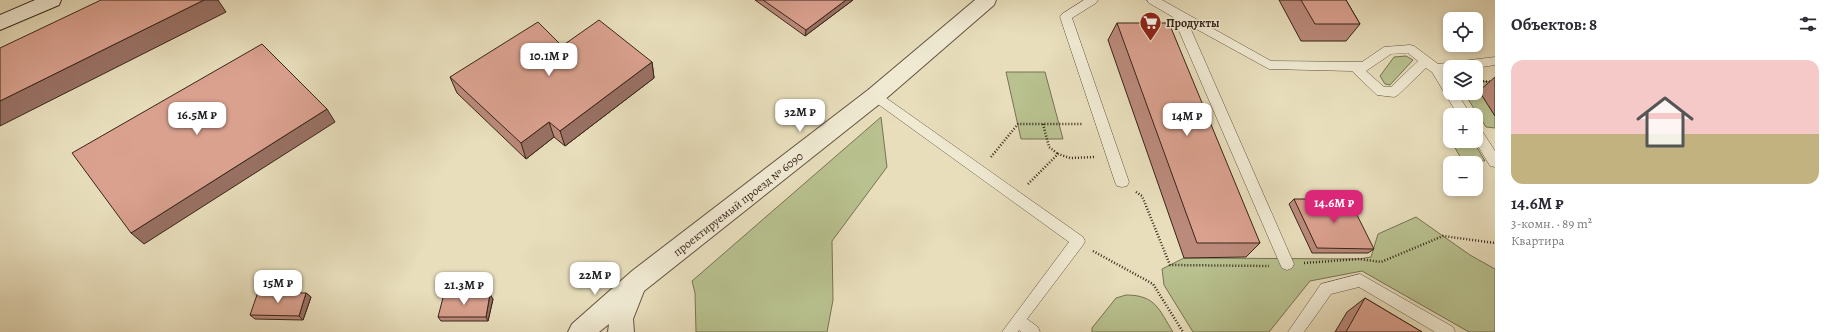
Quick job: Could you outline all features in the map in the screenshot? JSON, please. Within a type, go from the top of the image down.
[{"type":"street","points":[[2,23],[52,0]]},
{"type":"street","name":"проектируемый проезд № 6090","points":[[581,332],[647,275],[875,96],[987,0]]},
{"type":"street","points":[[621,332],[621,319],[633,288]]},
{"type":"lane","points":[[1092,0],[1066,17],[1122,182]]},
{"type":"lane","points":[[1153,0],[1268,65],[1364,66],[1388,50],[1410,49],[1436,69],[1443,80]]},
{"type":"lane","points":[[1178,14],[1287,264]]},
{"type":"lane","points":[[1354,66],[1381,92],[1394,92],[1425,61]]},
{"type":"lane","points":[[1436,69],[1495,61]]},
{"type":"lane","points":[[875,96],[1078,241],[1014,327],[1033,332]]},
{"type":"lane","points":[[1483,143],[1495,162]]},
{"type":"lane","points":[[1295,332],[1326,288],[1360,280],[1448,332]]},
{"type":"path","points":[[1483,81],[1495,82]]},
{"type":"path","points":[[979,171],[1018,124],[1102,124]]},
{"type":"path","points":[[1042,124],[1048,147],[1058,154],[1070,158],[1113,157]]},
{"type":"path","points":[[1015,197],[1058,154]]},
{"type":"path","points":[[1078,241],[1100,255],[1153,284],[1183,332]]},
{"type":"green space","points":[[1406,56],[1413,60],[1390,85],[1385,84],[1380,76],[1394,57]]},
{"type":"green space","points":[[1006,72],[1045,72],[1063,139],[1021,139]]},
{"type":"green space","points":[[1483,81],[1495,82],[1483,89]]},
{"type":"green space","points":[[1483,96],[1495,116],[1495,128],[1486,127],[1483,122],[1483,108],[1474,108],[1469,100],[1483,100]]},
{"type":"green space","points":[[881,117],[887,167],[832,241],[833,300],[827,332],[696,332],[695,293],[692,281]]},
{"type":"green space","points":[[1455,148],[1477,148],[1482,156],[1460,156]]},
{"type":"green space","points":[[1416,217],[1470,255],[1495,269],[1495,332],[1469,332],[1362,271],[1310,281],[1269,332],[1193,332],[1164,285],[1162,269],[1184,258],[1359,259],[1371,257],[1378,234]]},
{"type":"green space","points":[[1126,295],[1144,298],[1156,305],[1173,332],[1092,332],[1092,328],[1116,298]]},
{"type":"building","points":[[101,0],[204,0],[0,101],[0,48]]},
{"type":"building","points":[[763,0],[846,0],[806,30]]},
{"type":"building","points":[[1301,0],[1346,0],[1360,24],[1315,24]]},
{"type":"building","points":[[599,20],[652,62],[560,131],[549,122],[521,143],[450,77],[538,22],[562,46]]},
{"type":"building","points":[[1117,23],[1169,23],[1260,243],[1197,243]]},
{"type":"building","points":[[262,44],[327,109],[131,233],[72,153]]},
{"type":"building","points":[[1294,199],[1349,199],[1374,249],[1317,248]]},
{"type":"building","points":[[258,292],[306,293],[299,316],[250,315]]},
{"type":"building","points":[[444,294],[490,294],[486,317],[438,317]]},
{"type":"building","points":[[1365,298],[1422,332],[1346,332]]},
{"type":"place","name":"Продукты","points":[[1151,42]]}]
